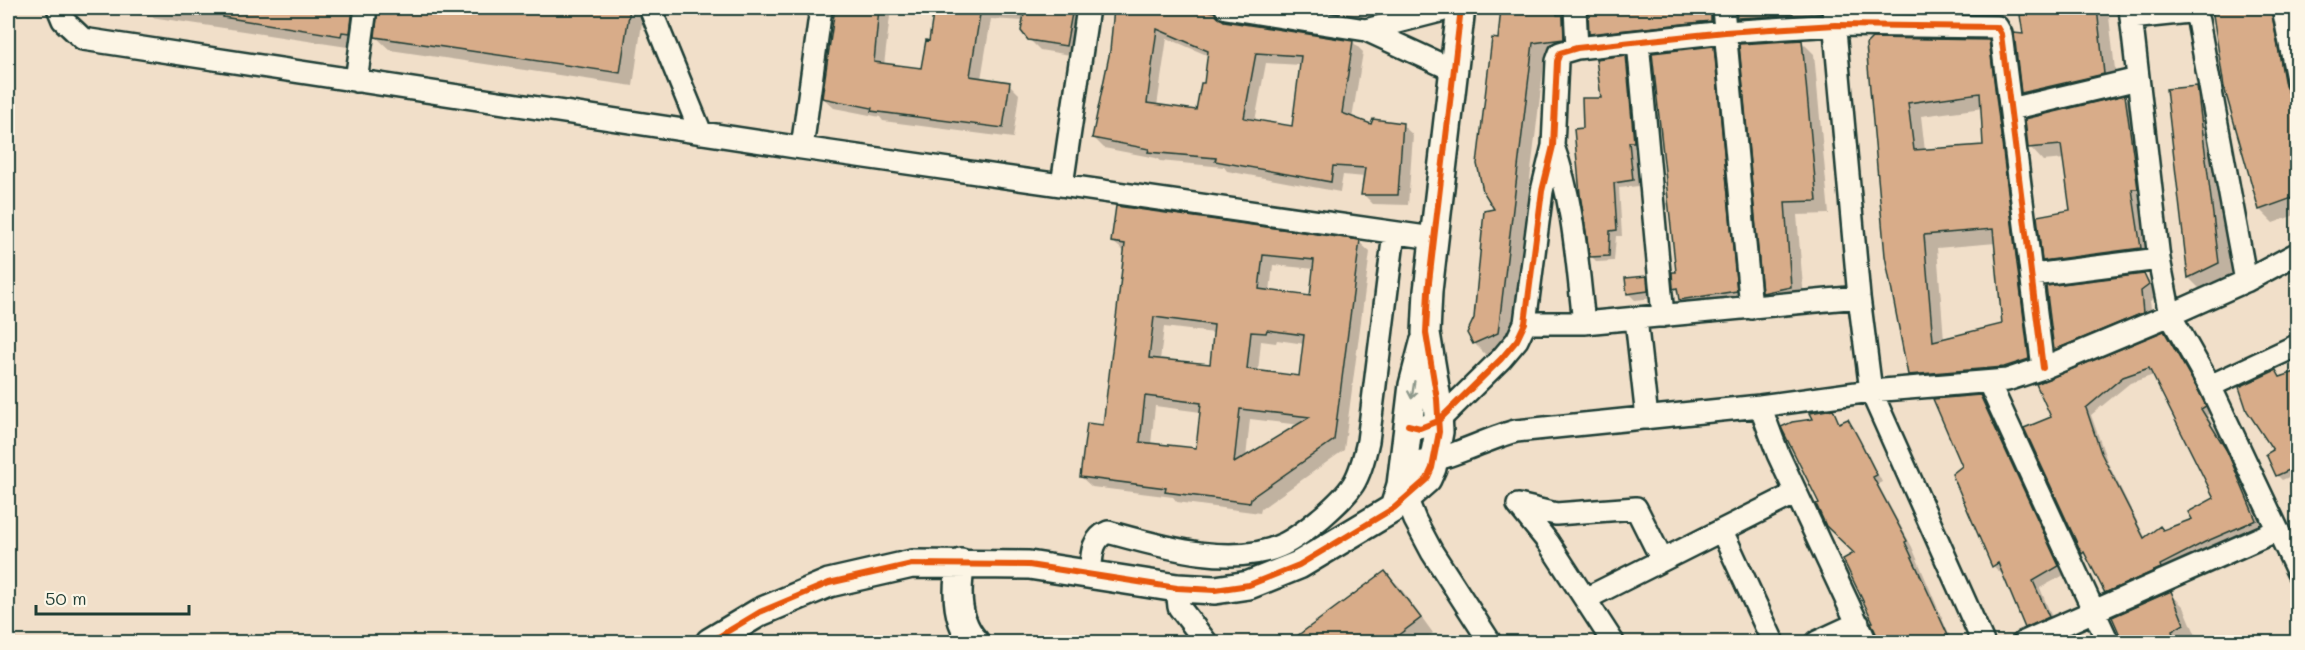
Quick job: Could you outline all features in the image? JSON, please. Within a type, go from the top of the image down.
[{"type":"street","points":[[58,8],[63,20],[83,39],[802,148],[1433,238]]},
{"type":"street","points":[[356,81],[366,8]]},
{"type":"street","points":[[650,8],[701,133]]},
{"type":"street","points":[[802,148],[821,8]]},
{"type":"street","points":[[1062,185],[1088,8]]},
{"type":"street","points":[[1227,8],[1366,30],[1454,70]]},
{"type":"street","points":[[1366,30],[1452,8]]},
{"type":"street","points":[[1461,8],[1433,238],[1426,333],[1413,385],[1402,488],[1415,520],[1432,552],[1490,642]]},
{"type":"street","points":[[1575,8],[1577,48]]},
{"type":"street","points":[[1723,8],[1751,308]]},
{"type":"street","points":[[2283,8],[2298,84]]},
{"type":"street","points":[[2246,281],[2198,21],[2195,15],[2189,12],[2131,13],[2159,259],[2170,315],[2211,386],[2298,573]]},
{"type":"street","points":[[1834,16],[1859,297],[1871,391],[1983,642]]},
{"type":"street","points":[[1408,424],[1420,428],[1438,421],[1501,359],[1516,340],[1525,323],[1542,191],[1553,146],[1557,61],[1560,52],[1834,16],[1997,27],[2001,34],[2043,368]]},
{"type":"street","points":[[1638,42],[1663,316]]},
{"type":"street","points":[[2011,109],[2138,79]]},
{"type":"street","points":[[1553,146],[1564,175],[1570,205],[1584,323]]},
{"type":"street","points":[[1090,576],[1094,543],[1099,535],[1108,532],[1193,552],[1245,555],[1284,544],[1349,494],[1362,471],[1368,441],[1394,233]]},
{"type":"street","points":[[1435,460],[1490,438],[1516,431],[1760,406],[1871,391],[2007,380],[2043,368],[2170,315],[2246,281],[2298,253]]},
{"type":"street","points":[[2033,275],[2159,259]]},
{"type":"street","points":[[1525,323],[1584,323],[1859,297]]},
{"type":"street","points":[[1636,318],[1647,418]]},
{"type":"street","points":[[710,642],[760,612],[829,583],[912,564],[1029,565],[1177,588],[1215,590],[1250,585],[1299,565],[1402,488],[1427,479],[1435,460],[1438,421],[1426,333]]},
{"type":"street","points":[[2211,386],[2298,345]]},
{"type":"street","points":[[1989,383],[2108,642]]},
{"type":"street","points":[[1760,406],[1796,493],[1862,633],[1817,642]]},
{"type":"street","points":[[1585,599],[1796,493]]},
{"type":"street","points":[[1613,642],[1548,542],[1518,505],[1556,514],[1636,508],[1662,560]]},
{"type":"street","points":[[2024,642],[2278,530]]},
{"type":"street","points":[[1722,531],[1773,642]]},
{"type":"street","points":[[961,563],[957,584],[958,608],[969,636],[975,642]]},
{"type":"street","points":[[1177,588],[1179,607],[1206,642]]},
{"type":"building","points":[[224,8],[353,8],[350,33],[342,32],[341,36],[223,17]]},
{"type":"building","points":[[378,8],[630,8],[620,73],[375,37]]},
{"type":"building","points":[[835,8],[879,8],[874,62],[921,68],[926,40],[929,41],[934,8],[981,8],[970,76],[1010,82],[1003,128],[871,111],[872,108],[822,98]]},
{"type":"building","points":[[1025,8],[1073,8],[1066,46],[1028,40],[1021,31]]},
{"type":"building","points":[[1114,8],[1185,8],[1214,12],[1224,21],[1353,41],[1342,113],[1371,124],[1373,119],[1403,123],[1398,195],[1361,195],[1365,168],[1333,166],[1331,182],[1215,161],[1216,158],[1148,152],[1149,149],[1092,138],[1110,51]],"holes":[[[1157,29],[1208,51],[1204,83],[1201,83],[1196,110],[1147,103]],[[1256,53],[1301,56],[1292,126],[1244,118]]]},
{"type":"building","points":[[1501,8],[1556,8],[1557,15],[1563,15],[1564,39],[1533,43],[1498,333],[1473,344],[1467,333],[1474,318],[1484,211],[1494,209],[1483,191],[1477,164],[1492,38],[1498,39]]},
{"type":"building","points":[[1591,8],[1711,8],[1711,21],[1589,34],[1588,12],[1592,12]]},
{"type":"building","points":[[1736,8],[1792,8],[1793,15],[1737,18]]},
{"type":"building","points":[[2055,8],[2097,8],[2104,74],[2021,93],[2014,33],[2023,34],[2020,15]]},
{"type":"building","points":[[2212,8],[2271,8],[2285,86],[2289,93],[2298,96],[2298,99],[2291,100],[2298,124],[2298,196],[2259,210],[2224,87]]},
{"type":"building","points":[[1872,38],[1989,40],[2029,359],[2004,367],[1908,375],[1885,256],[1866,44]],"holes":[[[1980,93],[1983,145],[1914,150],[1908,103]],[[1993,229],[2002,324],[1933,341],[1924,235]]]},
{"type":"building","points":[[1802,40],[1817,201],[1785,202],[1791,287],[1762,293],[1739,44]]},
{"type":"building","points":[[1714,46],[1737,291],[1679,300],[1677,288],[1673,289],[1672,272],[1676,272],[1652,53]]},
{"type":"building","points":[[1626,55],[1634,142],[1629,142],[1633,180],[1614,183],[1617,230],[1610,231],[1609,256],[1590,257],[1580,194],[1574,129],[1583,128],[1582,98],[1601,98],[1596,59]]},
{"type":"building","points":[[2197,86],[2219,263],[2188,278],[2166,89]]},
{"type":"building","points":[[2125,95],[2138,189],[2132,189],[2141,248],[2042,261],[2037,216],[2070,210],[2061,145],[2028,148],[2025,119]]},
{"type":"building","points":[[1116,206],[1360,240],[1334,440],[1251,498],[1250,503],[1165,492],[1166,488],[1080,477],[1087,423],[1103,425],[1125,244],[1111,242]],"holes":[[[1263,255],[1314,260],[1310,296],[1259,289]],[[1154,317],[1214,325],[1210,364],[1149,358]],[[1267,330],[1304,335],[1299,376],[1247,369],[1251,332],[1266,333]],[[1145,396],[1201,403],[1196,448],[1140,442]],[[1240,409],[1310,417],[1234,463]]]},
{"type":"building","points":[[2144,274],[2149,285],[2141,291],[2143,313],[2054,350],[2046,286]]},
{"type":"building","points":[[1647,276],[1648,291],[1627,294],[1625,278]]},
{"type":"building","points":[[2164,331],[2206,406],[2201,409],[2227,451],[2256,520],[2205,542],[2160,565],[2161,568],[2105,593],[2084,552],[2082,554],[2024,428],[2051,417],[2036,384]],"holes":[[[2149,368],[2214,498],[2188,512],[2192,519],[2163,530],[2160,526],[2144,538],[2101,453],[2086,408],[2123,377]]]},
{"type":"building","points":[[2276,370],[2280,377],[2298,371],[2298,466],[2276,476],[2266,454],[2273,450],[2247,411],[2239,387]]},
{"type":"building","points":[[1980,395],[2059,566],[2033,581],[2049,617],[2025,628],[1998,563],[1992,567],[1952,474],[1962,466],[1933,399]]},
{"type":"building","points":[[1833,409],[1839,423],[1848,419],[1860,441],[1877,475],[1873,477],[1907,541],[1905,542],[1951,642],[1880,642],[1843,559],[1854,553],[1826,526],[1816,504],[1819,503],[1781,427],[1792,422],[1813,419],[1810,413]]},
{"type":"building","points":[[1385,571],[1421,618],[1389,642],[1289,642]]},
{"type":"building","points":[[2171,591],[2184,624],[2172,631],[2176,642],[2123,642],[2112,617]]},
{"type":"cycle path","points":[[710,642],[760,612],[829,583],[912,564],[1029,565],[1177,588],[1215,590],[1249,585],[1299,565],[1394,508],[1427,479],[1432,468],[1439,432],[1437,399],[1426,333],[1428,291],[1461,8]]},
{"type":"cycle path","points":[[1408,425],[1420,428],[1438,421],[1501,359],[1517,340],[1525,323],[1542,191],[1553,146],[1557,61],[1560,53],[1577,48],[1725,32],[1835,25],[1997,27],[2001,34],[2043,368]]}]
